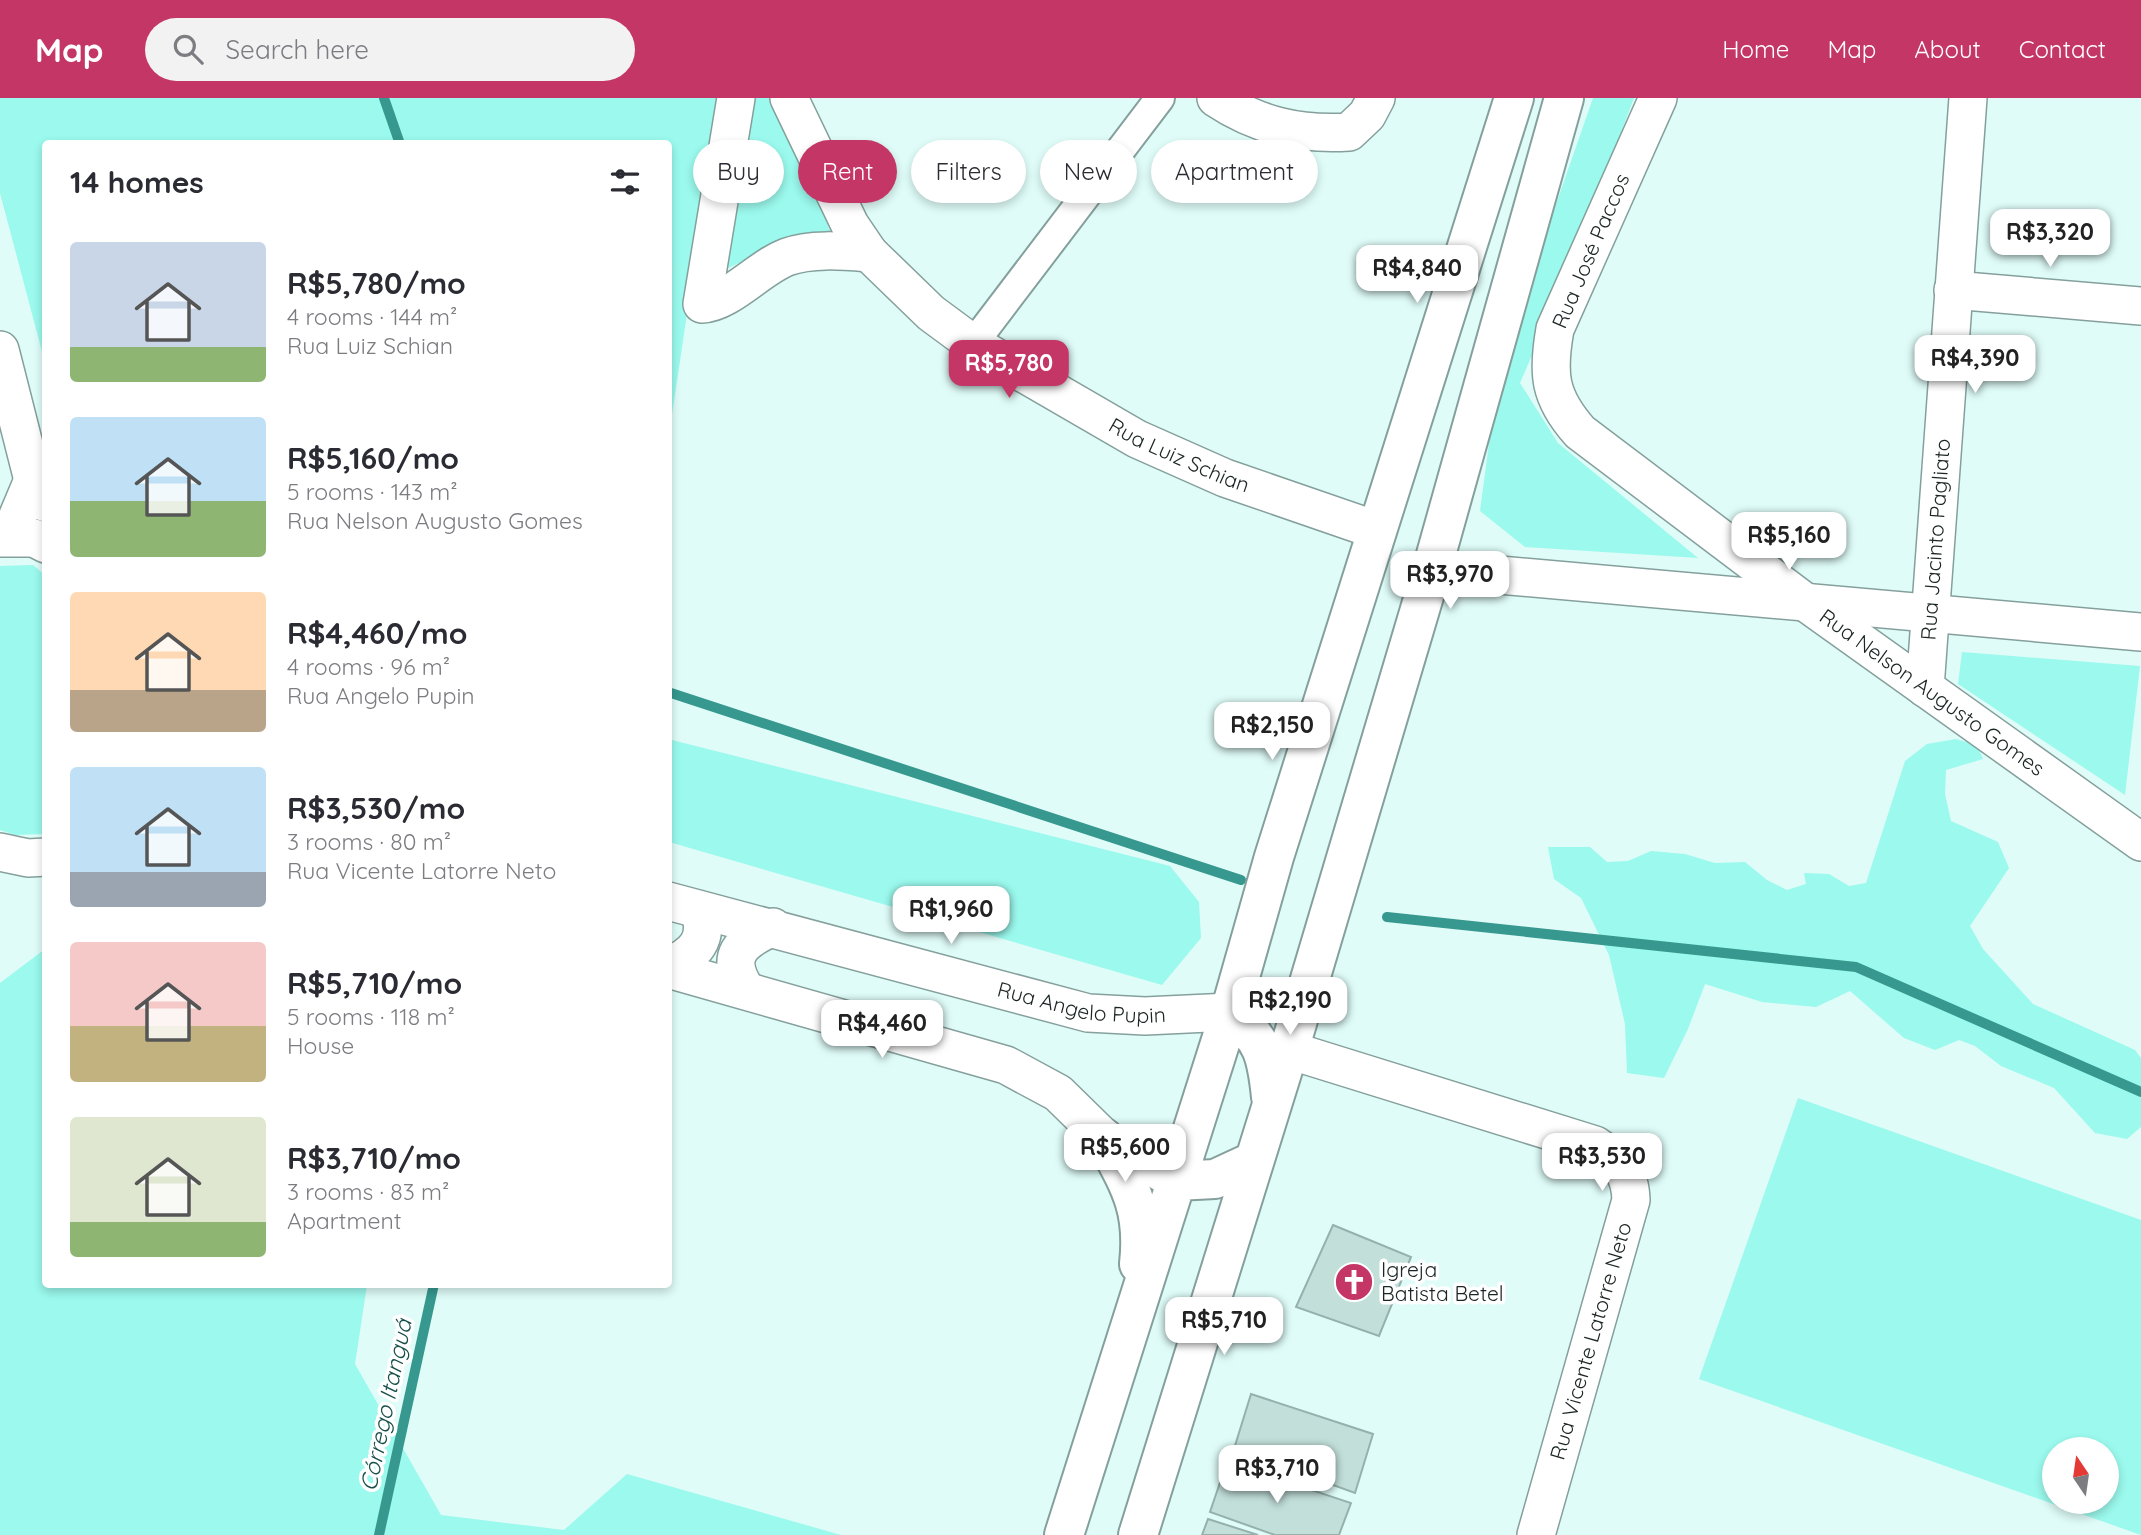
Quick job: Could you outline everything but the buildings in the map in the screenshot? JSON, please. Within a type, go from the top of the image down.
[{"type":"main road","points":[[1064,1535],[1230,1012],[1273,857],[1514,98]]},
{"type":"main road","points":[[1138,1535],[1289,1050],[1432,569],[1564,98]]},
{"type":"main road","points":[[1230,1012],[1259,1040],[1266,1059],[1272,1105]]},
{"type":"main road","points":[[1104,1139],[1134,1193],[1142,1234],[1135,1308]]},
{"type":"main road","points":[[1176,1181],[1215,1179],[1254,1161]]},
{"type":"street","points":[[736,98],[702,304],[714,303],[747,279],[788,256],[839,251],[869,253]]},
{"type":"street","name":"Rua Luiz Schian","points":[[789,98],[850,225],[869,253],[931,313],[973,344],[1138,439],[1225,478],[1376,530]]},
{"type":"street","points":[[973,344],[1160,98]]},
{"type":"street","points":[[1216,98],[1271,126],[1326,134],[1349,132],[1367,115],[1376,98]]},
{"type":"street","name":"Rua José Paccos","points":[[1560,409],[1551,381],[1550,357],[1555,329],[1658,98]]},
{"type":"street","name":"Rua Jacinto Pagliato","points":[[1925,688],[1968,98]]},
{"type":"street","points":[[1953,289],[2141,306]]},
{"type":"street","points":[[0,350],[39,492],[3,536]]},
{"type":"street","name":"Rua Nelson Augusto Gomes","points":[[1560,409],[1580,432],[1805,602],[2141,842]]},
{"type":"street","points":[[3,536],[34,538],[42,542]]},
{"type":"street","points":[[1432,569],[2141,632]]},
{"type":"street","points":[[0,852],[28,858],[42,857]]},
{"type":"street","name":"Rua Angelo Pupin","points":[[684,905],[1087,1013],[1144,1016],[1230,1012]]},
{"type":"street","name":"Rua Angelo Pupin","points":[[672,965],[694,953],[700,943],[703,927],[684,905]]},
{"type":"street","points":[[746,990],[736,974],[738,952],[754,935],[773,927]]},
{"type":"street","name":"Rua Angelo Pupin","points":[[672,968],[1006,1065],[1058,1093],[1104,1139],[1176,1181]]},
{"type":"street","name":"Rua Vicente Latorre Neto","points":[[1289,1050],[1595,1145],[1621,1162],[1631,1184],[1631,1200],[1540,1534]]},
{"type":"green space","points":[[0,98],[719,98],[713,140],[693,140],[693,203],[703,203],[672,415],[672,140],[42,140],[42,352],[0,193]]},
{"type":"green space","points":[[747,98],[773,98],[798,156],[798,203],[818,203],[835,242],[789,240],[715,274],[728,203],[784,203],[784,140],[739,140]]},
{"type":"green space","points":[[1593,98],[1634,98],[1568,272],[1520,383],[1558,443],[1698,558],[1525,547],[1480,511],[1499,368]]},
{"type":"green space","points":[[33,565],[42,573],[42,834],[15,835],[0,830],[0,566]]},
{"type":"green space","points":[[1962,652],[2140,666],[2125,795],[1958,684]]},
{"type":"green space","points":[[1956,739],[1977,745],[1983,759],[1946,770],[1945,794],[1951,821],[1998,842],[2009,868],[1970,926],[1983,949],[2033,1004],[2135,1050],[2141,1058],[2141,1127],[2127,1139],[2095,1133],[2054,1088],[2001,1066],[1975,1046],[1959,1040],[1935,1050],[1904,1038],[1850,991],[1816,1007],[1762,1002],[1705,984],[1688,1029],[1664,1078],[1627,1073],[1625,1024],[1609,955],[1581,898],[1554,879],[1548,847],[1590,847],[1607,862],[1628,861],[1651,851],[1685,854],[1715,863],[1745,862],[1767,880],[1787,890],[1806,884],[1804,873],[1829,874],[1849,886],[1866,883],[1905,761],[1927,744]]},
{"type":"green space","points":[[672,740],[1170,866],[1199,902],[1201,938],[1162,985],[672,843]]},
{"type":"green space","points":[[42,951],[42,1288],[367,1288],[355,1364],[441,1515],[564,1530],[627,1474],[841,1535],[0,1535],[0,983]]},
{"type":"green space","points":[[1798,1098],[2141,1220],[2141,1535],[2082,1514],[2119,1514],[2119,1437],[2042,1437],[2042,1500],[1699,1379]]},
{"type":"waterway","points":[[384,98],[399,140]]},
{"type":"waterway","points":[[672,693],[1241,880]]},
{"type":"waterway","points":[[1387,917],[1856,967],[2141,1092]]},
{"type":"waterway","name":"Córrego Itanguá","points":[[379,1535],[433,1288]]},
{"type":"place","name":"Igreja Batista Betel","points":[[1354,1282]]}]
